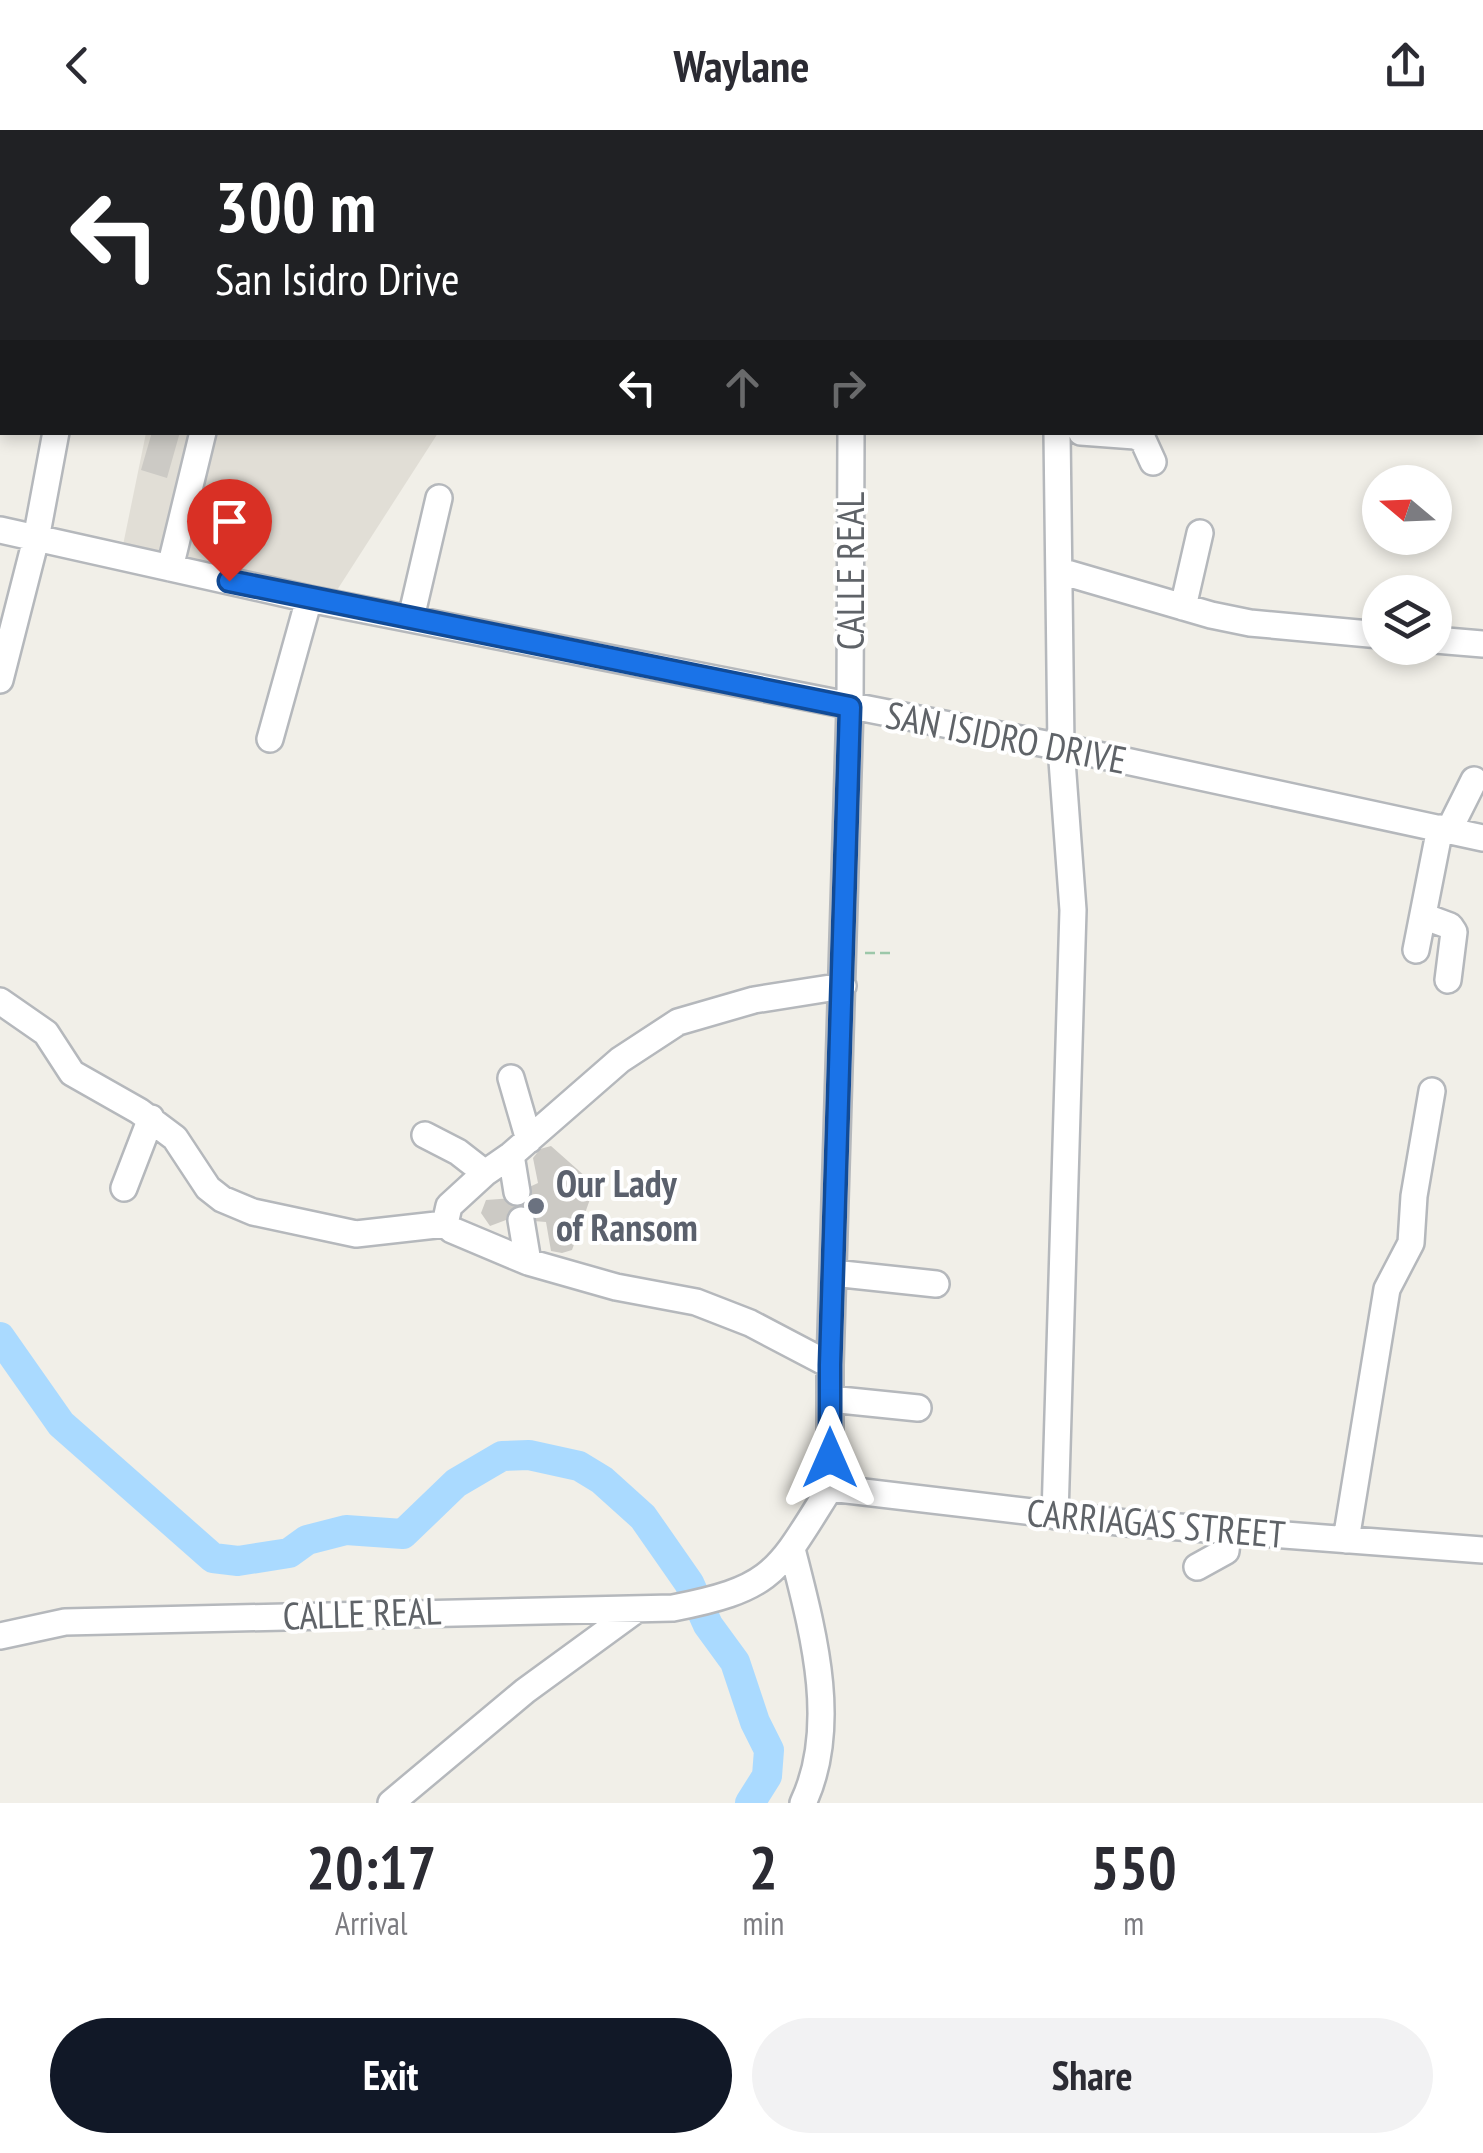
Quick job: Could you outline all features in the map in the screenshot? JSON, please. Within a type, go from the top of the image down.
[{"type":"street","points":[[0,680],[36,539],[55,435]]},
{"type":"street","points":[[170,568],[201,435]]},
{"type":"street","name":"CALLE REAL","points":[[0,1636],[65,1622],[673,1608],[725,1598],[767,1578],[792,1549],[830,1488],[830,1365],[850,707],[851,435]]},
{"type":"street","points":[[1054,1516],[1064,1296],[1073,910],[1061,747],[1057,435]]},
{"type":"street","points":[[1121,435],[1143,440],[1153,462]]},
{"type":"street","points":[[411,618],[439,498]]},
{"type":"street","name":"SAN ISIDRO DRIVE","points":[[0,530],[309,599],[1061,747],[1483,838]]},
{"type":"street","points":[[1183,608],[1200,534]]},
{"type":"street","points":[[1060,572],[1250,623],[1362,633]]},
{"type":"street","points":[[270,739],[309,599]]},
{"type":"street","points":[[1452,641],[1483,644]]},
{"type":"street","points":[[1416,950],[1444,829],[1474,780]]},
{"type":"street","points":[[1423,916],[1450,926],[1454,932],[1448,980]]},
{"type":"street","points":[[445,1224],[449,1206],[485,1172],[520,1148],[620,1060],[678,1022],[741,1003],[844,986]]},
{"type":"street","points":[[0,1001],[46,1033],[72,1073],[151,1118],[175,1138],[208,1188],[222,1200],[253,1212],[356,1234],[445,1224],[528,1262],[616,1288],[696,1302],[750,1323],[830,1365]]},
{"type":"street","points":[[511,1078],[520,1148],[517,1192]]},
{"type":"street","points":[[1346,1540],[1387,1289],[1411,1243],[1414,1196],[1432,1091]]},
{"type":"street","points":[[124,1188],[151,1118]]},
{"type":"street","points":[[425,1135],[485,1172]]},
{"type":"street","points":[[521,1220],[528,1262]]},
{"type":"street","points":[[834,1273],[936,1284]]},
{"type":"street","points":[[830,1399],[918,1408]]},
{"type":"street","name":"CARRIAGAS STREET","points":[[830,1488],[1054,1516],[1483,1550]]},
{"type":"street","points":[[1197,1567],[1226,1552],[1228,1531]]},
{"type":"street","points":[[792,1549],[812,1626],[821,1729],[803,1803]]},
{"type":"street","points":[[392,1803],[525,1690],[636,1610]]},
{"type":"path","points":[[843,953],[890,953]]},
{"type":"shaded area","points":[[146,435],[437,435],[332,598],[122,550]]},
{"type":"building","points":[[151,435],[179,435],[167,478],[141,470]]},
{"type":"building","name":"Our Lady of Ransom","points":[[551,1146],[595,1185],[572,1250],[562,1253],[551,1251],[546,1222],[521,1220],[517,1216],[490,1226],[481,1213],[486,1200],[513,1198],[512,1195],[538,1183],[533,1158],[540,1149]]},
{"type":"waterway","points":[[0,1337],[61,1424],[213,1558],[238,1561],[289,1553],[307,1540],[346,1530],[403,1534],[456,1483],[502,1456],[529,1455],[579,1466],[602,1480],[643,1517],[689,1583],[708,1625],[735,1662],[769,1750],[767,1776],[750,1803]]},
{"type":"place","name":"Our Lady of Ransom","points":[[536,1206]]},
{"type":"route","points":[[229,581],[850,707],[830,1458]]}]
